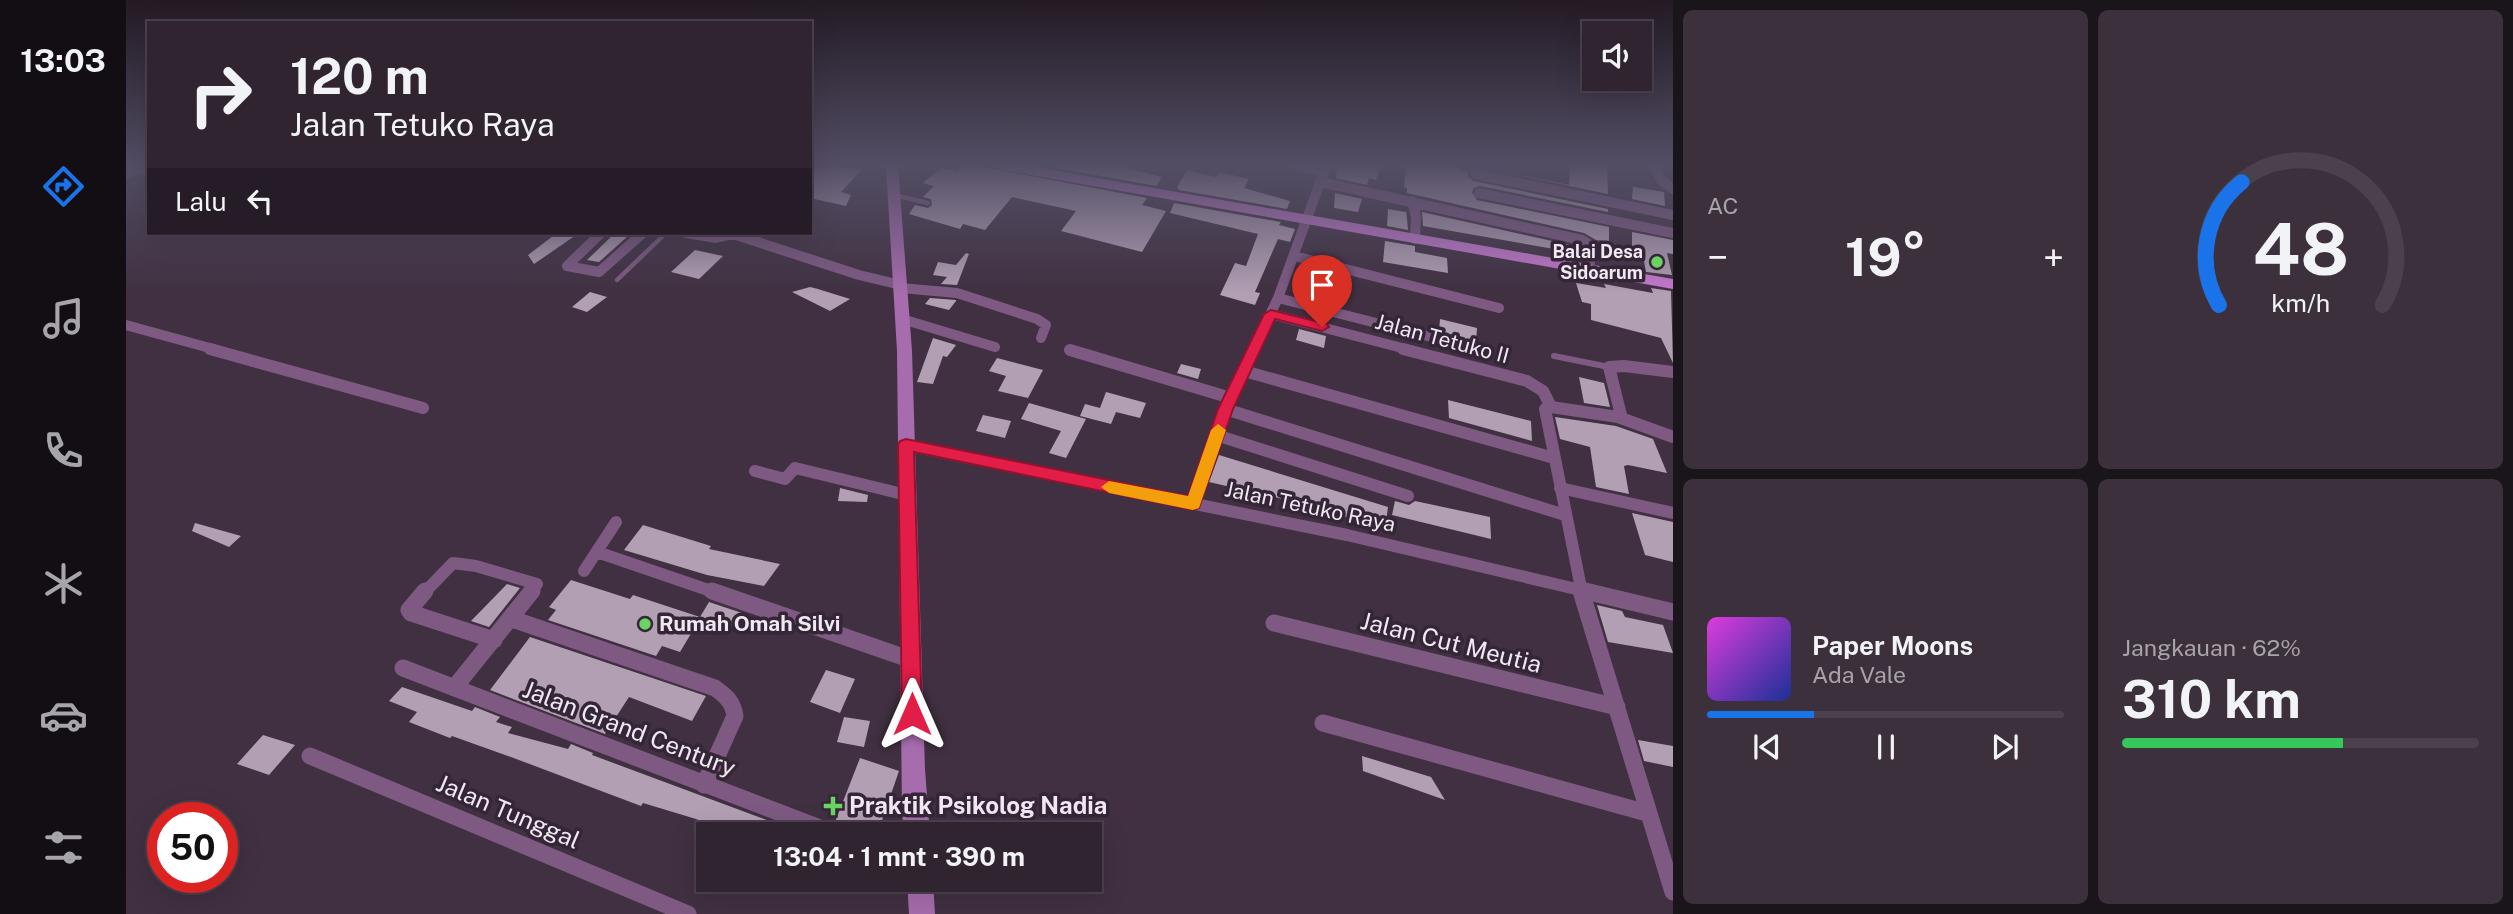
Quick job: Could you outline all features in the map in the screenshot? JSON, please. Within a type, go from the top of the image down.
[{"type":"main road","points":[[896,209],[906,445],[915,822]]},
{"type":"main road","points":[[1243,209],[1673,284]]},
{"type":"main road","points":[[921,892],[922,914]]},
{"type":"street","points":[[1193,503],[1228,403],[1278,298],[1311,209]]},
{"type":"street","points":[[1414,209],[1415,239]]},
{"type":"street","points":[[1445,209],[1582,240],[1592,246],[1589,269]]},
{"type":"street","points":[[1555,209],[1673,233]]},
{"type":"street","points":[[1642,209],[1673,215]]},
{"type":"street","points":[[599,235],[567,266],[599,272],[641,235]]},
{"type":"street","points":[[696,235],[725,235]]},
{"type":"street","points":[[737,235],[901,287],[957,293],[1037,318],[1046,325],[1041,338]]},
{"type":"street","points":[[1294,256],[1499,308]]},
{"type":"street","points":[[1278,298],[1443,340]]},
{"type":"street","name":"Jalan Tetuko II","points":[[1271,314],[1527,381],[1543,391],[1551,407]]},
{"type":"street","points":[[902,319],[995,347]]},
{"type":"street","points":[[126,325],[423,408]]},
{"type":"street","points":[[1070,350],[1565,515]]},
{"type":"street","points":[[1618,417],[1621,415],[1609,367],[1624,366],[1673,372]]},
{"type":"street","points":[[1244,371],[1554,458]]},
{"type":"street","points":[[1673,437],[1618,417],[1551,407],[1545,409],[1581,590],[1673,892]]},
{"type":"street","points":[[1216,435],[1408,496]]},
{"type":"street","name":"Jalan Tetuko Raya","points":[[906,445],[1193,503],[1673,612]]},
{"type":"street","points":[[755,471],[785,479],[795,468],[907,495]]},
{"type":"street","points":[[1560,488],[1673,513]]},
{"type":"street","points":[[584,570],[616,522]]},
{"type":"street","points":[[597,552],[912,660]]},
{"type":"street","points":[[454,688],[512,619],[537,584],[453,563],[409,610],[411,613],[494,640]]},
{"type":"street","points":[[512,619],[715,688],[727,697],[735,705],[735,716],[704,785]]},
{"type":"street","name":"Jalan Cut Meutia","points":[[1274,623],[1617,707]]},
{"type":"street","name":"Jalan Grand Century","points":[[403,668],[803,822]]},
{"type":"street","points":[[1323,723],[1647,813]]},
{"type":"street","name":"Jalan Tunggal","points":[[310,756],[688,914]]},
{"type":"lane","points":[[617,279],[664,235]]},
{"type":"lane","points":[[1554,356],[1609,367]]},
{"type":"building","points":[[913,209],[1002,209],[985,230],[963,224],[960,229],[909,214]]},
{"type":"building","points":[[1065,209],[1157,209],[1166,211],[1142,252],[1061,231],[1076,211]]},
{"type":"building","points":[[1172,209],[1206,209],[1281,222],[1279,225],[1295,229],[1290,242],[1278,239],[1255,292],[1260,293],[1255,305],[1220,295],[1235,263],[1246,266],[1258,234],[1170,213]]},
{"type":"building","points":[[1338,209],[1359,209],[1358,212]]},
{"type":"building","points":[[1388,209],[1406,212],[1406,209],[1408,230],[1387,226]]},
{"type":"building","points":[[1476,209],[1519,209],[1609,227],[1609,242],[1596,240],[1584,233]]},
{"type":"building","points":[[1422,212],[1584,250],[1583,254],[1423,226]]},
{"type":"building","points":[[1632,232],[1673,240],[1673,254],[1667,253],[1672,275],[1646,272],[1642,249],[1632,247]]},
{"type":"building","points":[[554,235],[576,235],[534,264],[528,255]]},
{"type":"building","points":[[613,235],[628,236],[599,262],[587,260]]},
{"type":"building","points":[[1385,241],[1415,246],[1415,252],[1447,258],[1448,273],[1383,262]]},
{"type":"building","points":[[695,250],[723,256],[699,279],[671,272]]},
{"type":"building","points":[[966,253],[969,254],[957,285],[941,284],[947,277],[933,275],[938,262],[956,265]]},
{"type":"building","points":[[1576,283],[1606,288],[1604,284],[1653,293],[1651,288],[1671,291],[1673,363],[1661,338],[1591,320],[1591,304],[1582,302]]},
{"type":"building","points":[[810,287],[850,299],[830,311],[792,292]]},
{"type":"building","points":[[590,292],[607,297],[587,312],[572,307]]},
{"type":"building","points":[[930,298],[956,301],[949,310],[925,304]]},
{"type":"building","points":[[1440,319],[1477,328],[1476,343],[1439,331]]},
{"type":"building","points":[[1299,329],[1326,336],[1324,348],[1296,340]]},
{"type":"building","points":[[933,338],[956,345],[947,357],[943,356],[933,384],[917,382]]},
{"type":"building","points":[[997,358],[1043,370],[1028,398],[998,391],[1006,376],[989,371]]},
{"type":"building","points":[[1181,364],[1201,369],[1198,379],[1177,373]]},
{"type":"building","points":[[1579,377],[1604,383],[1610,407],[1584,403]]},
{"type":"building","points":[[1106,392],[1146,403],[1140,418],[1116,412],[1111,424],[1080,416],[1085,404],[1100,408]]},
{"type":"building","points":[[1448,400],[1531,421],[1532,441],[1449,418]]},
{"type":"building","points":[[1029,403],[1086,419],[1066,458],[1049,453],[1061,431],[1021,419]]},
{"type":"building","points":[[983,415],[1011,421],[1005,438],[976,431]]},
{"type":"building","points":[[1555,417],[1616,426],[1653,439],[1667,473],[1628,465],[1624,466],[1629,494],[1596,487],[1590,447],[1560,439]]},
{"type":"building","points":[[1219,455],[1388,507],[1385,529],[1296,502],[1209,482]]},
{"type":"building","points":[[840,488],[868,495],[867,502],[838,501]]},
{"type":"building","points":[[1395,501],[1409,505],[1415,501],[1490,517],[1491,539],[1392,515]]},
{"type":"building","points":[[1632,513],[1673,522],[1673,562],[1645,555]]},
{"type":"building","points":[[195,523],[241,536],[229,547],[192,531]]},
{"type":"building","points":[[643,525],[711,546],[709,549],[780,564],[764,586],[707,575],[624,550]]},
{"type":"building","points":[[571,580],[630,599],[633,595],[700,617],[709,602],[742,613],[734,627],[701,617],[680,652],[662,646],[656,656],[548,620],[556,610],[549,607]]},
{"type":"building","points":[[507,584],[520,588],[489,627],[471,621]]},
{"type":"building","points":[[1597,605],[1622,611],[1625,617],[1663,625],[1673,653],[1608,642]]},
{"type":"building","points":[[530,637],[706,696],[692,721],[629,697],[605,734],[490,690]]},
{"type":"building","points":[[826,670],[855,679],[840,713],[810,702]]},
{"type":"building","points":[[402,687],[472,711],[475,707],[500,717],[496,722],[512,727],[508,733],[568,749],[571,744],[593,753],[592,755],[772,822],[703,822],[643,803],[641,806],[409,722],[417,712],[389,701]]},
{"type":"building","points":[[844,717],[870,721],[864,747],[837,742]]},
{"type":"building","points":[[263,735],[295,745],[269,775],[237,764]]},
{"type":"building","points":[[1638,740],[1673,746],[1673,767],[1644,761]]},
{"type":"building","points":[[1362,756],[1431,777],[1445,800],[1363,771]]},
{"type":"building","points":[[860,758],[899,771],[881,822],[835,822]]},
{"type":"slow traffic","points":[[1109,487],[1193,503],[1218,430]]},
{"type":"place","name":"Balai Desa Sidoarum","points":[[1657,262]]},
{"type":"place","name":"Rumah Omah Silvi","points":[[645,624]]},
{"type":"place","name":"Praktik Psikolog Nadia","points":[[833,806]]},
{"type":"route","points":[[912,714],[906,445],[1193,503],[1226,409],[1271,314],[1322,327]]}]
